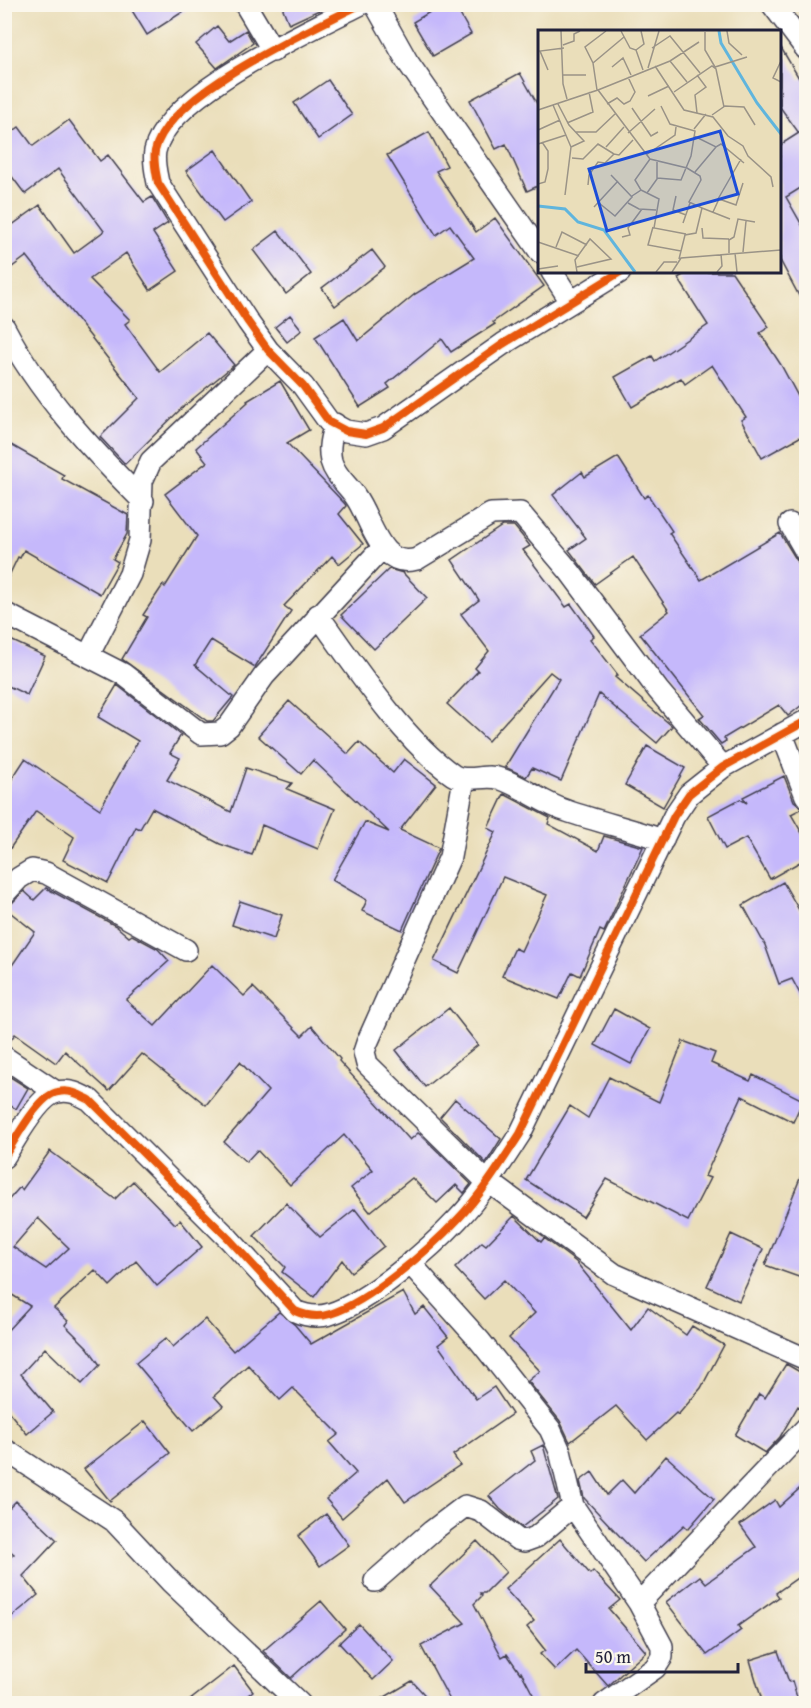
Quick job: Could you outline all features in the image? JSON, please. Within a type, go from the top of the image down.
[{"type":"street","points":[[245,4],[273,51]]},
{"type":"street","points":[[361,4],[244,66],[190,102],[163,133],[156,150],[154,166],[158,183],[268,350],[303,386],[329,422],[346,431],[366,434],[382,428],[570,300],[618,273]]},
{"type":"street","points":[[375,4],[407,61],[538,249]]},
{"type":"street","points":[[772,4],[807,49]]},
{"type":"street","points":[[553,273],[570,300]]},
{"type":"street","points":[[4,327],[21,360],[90,448],[142,501]]},
{"type":"street","points":[[88,656],[130,574],[140,540],[142,481],[152,461],[268,350]]},
{"type":"street","points":[[335,424],[329,443],[332,462],[338,477],[355,495],[382,548],[395,558],[406,562],[417,559],[491,514],[520,513],[570,572],[658,690],[723,767]]},
{"type":"street","points":[[790,524],[807,552]]},
{"type":"street","points":[[4,614],[123,674],[201,734],[212,735],[220,733],[229,726],[264,676],[382,548]]},
{"type":"street","points":[[318,615],[413,737],[454,775],[464,779],[487,775],[504,780],[566,811],[622,825],[663,840]]},
{"type":"street","points":[[4,1057],[56,1092],[72,1092],[90,1100],[229,1239],[295,1311],[309,1317],[328,1315],[351,1306],[410,1263],[458,1219],[489,1182],[520,1134],[663,840],[689,794],[723,767],[807,721]]},
{"type":"street","points":[[782,734],[807,796]]},
{"type":"street","points":[[464,779],[450,856],[368,1043],[365,1059],[371,1070],[489,1182],[614,1274],[807,1359]]},
{"type":"street","points":[[4,894],[19,878],[32,870],[46,873],[186,950]]},
{"type":"street","points":[[4,1157],[39,1104],[56,1092]]},
{"type":"street","points":[[410,1263],[480,1341],[550,1429],[560,1451],[573,1506],[639,1603],[662,1646],[662,1657],[655,1668],[604,1704]]},
{"type":"street","points":[[639,1603],[807,1428]]},
{"type":"street","points":[[4,1449],[114,1521],[171,1582],[300,1704]]},
{"type":"street","points":[[375,1581],[432,1531],[465,1506],[482,1511],[517,1539],[525,1541],[536,1537],[573,1506]]},
{"type":"building","points":[[128,4],[195,4],[147,35]]},
{"type":"building","points":[[281,4],[332,4],[289,24]]},
{"type":"building","points":[[443,4],[454,4],[471,34],[433,56],[413,22]]},
{"type":"building","points":[[217,26],[229,41],[246,30],[253,43],[217,68],[196,44]]},
{"type":"building","points":[[781,48],[800,80],[807,75],[807,184],[786,197],[807,234],[807,311],[781,262],[781,144],[799,133],[781,108]]},
{"type":"building","points":[[520,73],[538,105],[538,186],[527,191],[506,144],[496,149],[470,100]]},
{"type":"building","points":[[328,80],[352,115],[318,139],[294,103]]},
{"type":"building","points":[[69,120],[100,161],[108,155],[144,202],[152,197],[168,223],[153,233],[178,271],[150,290],[126,253],[90,279],[130,320],[125,324],[160,372],[207,333],[234,365],[183,407],[125,464],[100,437],[139,398],[27,256],[4,273],[4,231],[40,205],[74,253],[104,231],[58,169],[25,194],[4,166],[4,138],[19,127],[33,146]]},
{"type":"building","points":[[429,132],[447,166],[436,171],[476,232],[495,218],[544,286],[493,322],[495,324],[451,352],[442,339],[387,384],[390,388],[360,407],[315,337],[344,318],[358,341],[415,294],[474,258],[450,225],[436,235],[387,155]]},
{"type":"building","points":[[215,150],[251,202],[223,222],[186,171]]},
{"type":"building","points":[[278,231],[311,274],[286,294],[253,250]]},
{"type":"building","points":[[372,250],[385,267],[335,306],[322,288]]},
{"type":"building","points":[[686,273],[733,273],[769,327],[760,333],[781,365],[807,413],[807,433],[762,458],[741,420],[746,417],[712,365],[685,384],[681,378],[632,407],[615,377],[652,356],[655,361],[708,325],[678,278]]},
{"type":"building","points":[[290,315],[302,330],[287,342],[275,327]]},
{"type":"building","points":[[280,381],[309,430],[287,443],[345,504],[346,506],[339,514],[363,544],[339,564],[332,556],[284,606],[291,611],[255,667],[211,640],[195,665],[233,697],[213,721],[207,721],[122,659],[147,617],[143,615],[163,585],[165,587],[197,536],[165,494],[207,462],[196,448],[247,401]]},
{"type":"building","points":[[4,441],[64,475],[62,479],[128,515],[127,534],[113,559],[118,562],[100,594],[24,550],[20,558],[18,557],[4,586]]},
{"type":"building","points":[[618,457],[644,498],[648,495],[672,531],[669,533],[701,580],[780,533],[807,577],[807,701],[788,716],[779,705],[724,738],[726,741],[721,744],[699,718],[704,715],[640,634],[669,611],[633,557],[595,584],[569,550],[586,538],[553,495],[582,472],[585,477]]},
{"type":"building","points":[[502,526],[514,526],[530,546],[523,550],[566,607],[571,604],[594,636],[590,639],[618,675],[615,677],[672,726],[657,743],[599,694],[561,781],[532,768],[526,777],[505,767],[559,679],[550,672],[488,741],[447,704],[478,671],[475,668],[489,651],[461,614],[479,600],[452,560]]},
{"type":"building","points":[[389,569],[403,573],[427,598],[374,649],[341,615]]},
{"type":"building","points":[[4,637],[45,656],[27,695],[4,684]]},
{"type":"building","points":[[117,685],[181,735],[170,753],[180,758],[167,780],[231,812],[246,768],[292,783],[287,789],[335,809],[318,849],[262,825],[252,855],[220,844],[152,808],[140,829],[136,827],[108,883],[63,860],[74,837],[36,811],[4,857],[4,791],[25,759],[100,809],[138,741],[98,717]]},
{"type":"building","points":[[289,701],[348,754],[359,742],[393,773],[404,759],[436,784],[400,830],[439,848],[402,930],[362,911],[367,900],[332,880],[365,822],[389,832],[313,760],[301,774],[258,736]]},
{"type":"building","points":[[647,746],[685,768],[663,807],[625,785]]},
{"type":"building","points":[[784,776],[794,801],[803,808],[791,814],[807,842],[807,858],[770,879],[746,838],[725,849],[708,816],[740,799],[747,803],[743,797]]},
{"type":"building","points":[[504,794],[550,818],[548,824],[598,851],[604,836],[643,847],[604,932],[600,930],[580,976],[572,972],[559,999],[502,976],[515,948],[521,951],[547,895],[503,877],[458,973],[434,961],[496,832],[488,828]]},
{"type":"building","points":[[783,882],[807,924],[807,1007],[792,979],[779,984],[765,945],[743,905]]},
{"type":"building","points":[[46,888],[116,926],[129,937],[132,935],[158,949],[169,961],[126,1000],[155,1026],[212,965],[244,996],[253,987],[302,1036],[312,1026],[340,1059],[339,1061],[410,1140],[418,1133],[471,1184],[464,1193],[456,1185],[437,1203],[412,1178],[370,1212],[351,1188],[373,1170],[344,1135],[290,1185],[257,1150],[246,1162],[224,1142],[268,1091],[240,1062],[206,1105],[142,1054],[109,1091],[65,1051],[56,1063],[15,1034],[7,1045],[4,1044],[4,977],[35,932],[6,909],[24,891],[34,900]]},
{"type":"building","points":[[240,901],[282,915],[274,939],[232,925]]},
{"type":"building","points":[[449,1008],[478,1045],[425,1087],[396,1050]]},
{"type":"building","points":[[614,1009],[650,1029],[631,1064],[595,1045]]},
{"type":"building","points":[[683,1041],[715,1053],[711,1063],[750,1081],[753,1075],[803,1100],[793,1122],[742,1096],[705,1176],[710,1178],[688,1221],[607,1179],[583,1217],[526,1180],[570,1106],[588,1118],[609,1077],[659,1102]]},
{"type":"building","points":[[4,1073],[28,1088],[16,1109],[4,1102]]},
{"type":"building","points":[[455,1099],[501,1139],[486,1163],[440,1117]]},
{"type":"building","points":[[50,1151],[115,1199],[133,1181],[175,1224],[180,1220],[202,1247],[157,1286],[136,1261],[110,1286],[95,1270],[54,1308],[68,1321],[65,1325],[88,1348],[100,1365],[82,1384],[45,1348],[21,1374],[53,1412],[27,1434],[4,1406],[4,1334],[30,1306],[4,1290],[4,1205],[20,1187],[22,1190]],"holes":[[[38,1218],[69,1248],[46,1269],[13,1247]]]},
{"type":"building","points":[[805,1166],[807,1166],[807,1280],[765,1265]]},
{"type":"building","points":[[286,1203],[320,1237],[355,1209],[384,1246],[351,1272],[342,1260],[314,1297],[282,1272],[285,1267],[254,1236]]},
{"type":"building","points":[[514,1216],[541,1242],[544,1238],[576,1262],[631,1330],[648,1307],[686,1335],[692,1326],[724,1345],[701,1388],[678,1415],[676,1413],[647,1440],[616,1406],[570,1442],[560,1421],[528,1381],[540,1371],[509,1338],[535,1313],[504,1280],[484,1299],[455,1268],[482,1242],[486,1245]]},
{"type":"building","points":[[731,1234],[763,1249],[739,1301],[707,1286]]},
{"type":"building","points":[[403,1292],[415,1314],[424,1307],[448,1337],[438,1345],[476,1399],[494,1387],[512,1414],[453,1455],[460,1465],[405,1502],[388,1478],[342,1518],[326,1499],[356,1473],[329,1442],[339,1434],[293,1388],[280,1400],[248,1365],[214,1396],[223,1406],[193,1431],[136,1363],[166,1338],[173,1347],[205,1319],[233,1351],[279,1312],[295,1325],[311,1344]]},
{"type":"building","points":[[786,1364],[807,1376],[807,1412],[798,1406],[780,1437],[765,1453],[735,1435],[759,1394],[765,1398]]},
{"type":"building","points":[[145,1421],[170,1453],[110,1501],[84,1469]]},
{"type":"building","points":[[543,1445],[558,1499],[522,1527],[500,1509],[489,1496],[535,1460],[531,1451]]},
{"type":"building","points":[[666,1456],[714,1499],[688,1529],[684,1525],[644,1562],[584,1498],[580,1481],[592,1472],[607,1495],[622,1480],[634,1493]]},
{"type":"building","points":[[807,1482],[807,1571],[776,1593],[779,1597],[738,1626],[741,1630],[707,1655],[666,1602],[700,1576],[706,1583],[756,1547],[740,1525],[775,1500],[779,1507]]},
{"type":"building","points":[[16,1501],[57,1540],[23,1576],[38,1595],[4,1623],[4,1562],[14,1554],[4,1546],[4,1513]]},
{"type":"building","points":[[326,1514],[349,1545],[320,1566],[298,1536]]},
{"type":"building","points":[[560,1539],[590,1574],[593,1571],[620,1600],[609,1609],[646,1652],[608,1686],[576,1650],[555,1670],[540,1654],[545,1650],[527,1627],[534,1621],[505,1589]]},
{"type":"building","points":[[477,1541],[506,1572],[485,1593],[480,1593],[482,1596],[474,1604],[502,1657],[507,1654],[521,1672],[538,1704],[452,1704],[421,1646],[465,1623],[430,1586]]},
{"type":"building","points":[[321,1601],[345,1629],[291,1678],[263,1651]]},
{"type":"building","points":[[359,1624],[393,1661],[373,1680],[339,1643]]},
{"type":"building","points":[[778,1651],[789,1682],[792,1681],[799,1704],[763,1704],[750,1660]]},
{"type":"building","points":[[234,1666],[253,1691],[237,1704],[185,1704]]},
{"type":"building","points":[[412,1681],[433,1704],[373,1704]]},
{"type":"cycle path","points":[[361,4],[277,47],[212,86],[185,107],[165,129],[154,155],[158,183],[248,322],[268,350],[303,386],[329,422],[346,431],[366,434],[383,428],[503,344],[618,273]]},
{"type":"cycle path","points":[[4,1157],[35,1110],[50,1095],[67,1091],[79,1094],[90,1100],[229,1239],[295,1311],[321,1316],[346,1308],[380,1287],[432,1245],[467,1209],[498,1167],[520,1134],[674,816],[689,794],[723,767],[806,721]]}]
